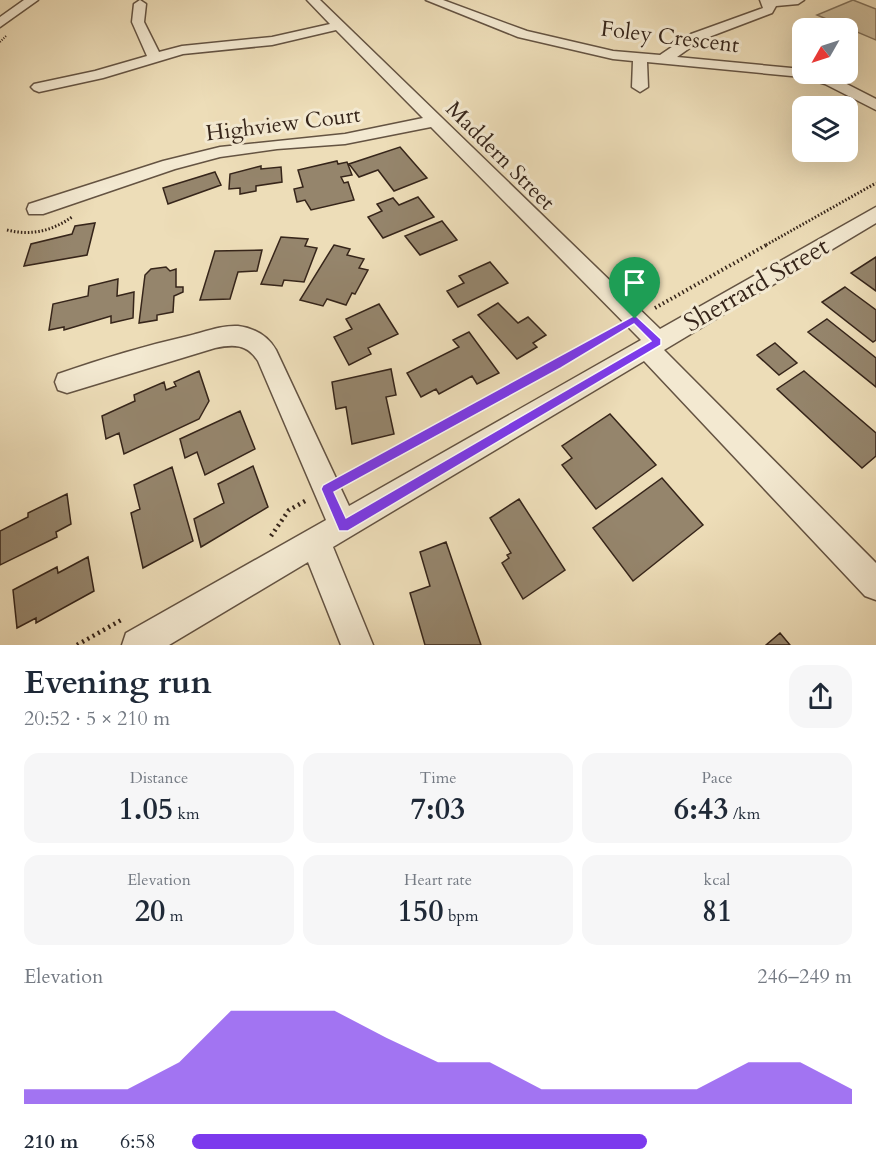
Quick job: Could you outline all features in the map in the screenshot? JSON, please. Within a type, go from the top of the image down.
[{"type":"street","points":[[0,23],[32,0]]},
{"type":"street","name":"Maddern Street","points":[[313,0],[635,319],[652,345],[876,585]]},
{"type":"street","name":"Foley Crescent","points":[[432,0],[523,34],[613,55],[792,72]]},
{"type":"street","points":[[663,60],[704,33],[770,8],[768,2],[798,0]]},
{"type":"street","points":[[140,4],[138,22],[154,57]]},
{"type":"street","points":[[39,87],[106,73],[154,57],[195,48],[283,39],[338,26]]},
{"type":"street","points":[[639,87],[640,58]]},
{"type":"street","name":"Foley Crescent","points":[[835,84],[876,105]]},
{"type":"street","name":"Highview Court","points":[[36,209],[207,155],[268,145],[359,137],[434,121]]},
{"type":"street","name":"Sherrard Street","points":[[138,645],[874,218]]},
{"type":"street","points":[[66,382],[124,362],[218,338],[236,336],[251,339],[266,352],[343,526]]},
{"type":"street","points":[[315,543],[357,645]]},
{"type":"path","points":[[268,538],[273,535],[289,510],[557,365],[876,183]]},
{"type":"path","points":[[7,230],[24,234],[44,231],[61,224],[78,212]]},
{"type":"path","points":[[77,645],[127,617]]},
{"type":"shaded area","points":[[853,0],[876,9],[876,40],[858,32],[858,18],[824,18],[817,15]]},
{"type":"building","points":[[400,147],[427,178],[394,191],[378,170],[359,177],[349,164]]},
{"type":"building","points":[[337,161],[338,164],[347,162],[352,175],[341,177],[344,183],[348,182],[354,200],[311,210],[305,200],[297,202],[294,189],[303,187],[298,170]]},
{"type":"building","points":[[261,166],[261,169],[281,167],[282,182],[256,186],[256,191],[240,194],[240,188],[229,189],[230,174]]},
{"type":"building","points":[[215,172],[221,185],[168,204],[163,188]]},
{"type":"building","points":[[418,197],[434,217],[383,238],[368,217],[382,211],[377,204],[393,198],[399,205]]},
{"type":"building","points":[[442,221],[457,240],[420,255],[405,236]]},
{"type":"building","points":[[95,223],[87,255],[24,266],[31,244],[72,234],[75,226]]},
{"type":"building","points":[[281,237],[308,239],[305,246],[317,248],[304,282],[284,280],[282,286],[261,284]]},
{"type":"building","points":[[334,245],[350,249],[347,255],[364,259],[359,268],[368,270],[355,294],[352,293],[346,305],[327,299],[323,306],[300,300]]},
{"type":"building","points":[[262,250],[257,271],[238,272],[230,299],[200,300],[215,251]]},
{"type":"building","points":[[876,257],[876,291],[851,273]]},
{"type":"building","points":[[490,262],[508,283],[458,307],[447,291],[464,283],[459,276]]},
{"type":"building","points":[[166,267],[170,271],[176,269],[176,287],[183,287],[183,292],[174,296],[173,312],[157,315],[157,320],[139,323],[145,275],[151,269]]},
{"type":"building","points":[[118,279],[117,296],[134,292],[133,318],[111,323],[111,316],[64,330],[64,327],[49,330],[53,304],[88,296],[89,286]]},
{"type":"building","points":[[845,287],[876,310],[876,340],[873,342],[822,302]]},
{"type":"building","points":[[498,303],[518,323],[528,317],[546,335],[533,343],[537,347],[517,359],[478,315]]},
{"type":"building","points":[[379,304],[398,334],[368,348],[371,354],[349,365],[334,337],[352,329],[346,319]]},
{"type":"building","points":[[827,319],[876,358],[876,387],[808,332]]},
{"type":"building","points":[[469,332],[499,373],[477,384],[472,376],[439,394],[436,389],[421,397],[407,373],[459,347],[453,340]]},
{"type":"building","points":[[775,343],[797,363],[779,375],[757,355]]},
{"type":"building","points":[[391,369],[396,395],[386,397],[394,434],[352,444],[346,407],[336,409],[332,382]]},
{"type":"building","points":[[199,371],[209,401],[199,419],[124,454],[119,433],[106,439],[102,416],[135,401],[134,395],[164,382],[166,390],[176,386],[174,382]]},
{"type":"building","points":[[804,371],[876,433],[876,456],[862,468],[777,389]]},
{"type":"building","points":[[240,411],[255,449],[205,475],[197,452],[185,458],[180,439]]},
{"type":"building","points":[[610,414],[656,465],[596,509],[562,465],[572,458],[562,446]]},
{"type":"building","points":[[253,466],[268,507],[201,547],[194,519],[224,503],[218,484]]},
{"type":"building","points":[[172,467],[193,541],[143,568],[131,513],[140,509],[134,485]]},
{"type":"building","points":[[662,478],[703,525],[633,581],[593,528]]},
{"type":"building","points":[[67,494],[71,524],[56,532],[57,537],[0,565],[0,531],[28,517],[28,513]]},
{"type":"building","points":[[519,499],[565,570],[523,599],[502,563],[509,558],[507,555],[511,553],[490,518]]},
{"type":"building","points":[[446,542],[481,645],[425,645],[410,593],[430,586],[420,552]]},
{"type":"building","points":[[88,557],[94,591],[36,623],[36,618],[17,628],[13,590],[57,567],[58,573]]},
{"type":"building","points":[[780,633],[790,645],[766,645]]},
{"type":"route","points":[[635,319],[658,342],[343,526],[327,489],[557,365],[635,319]]}]
